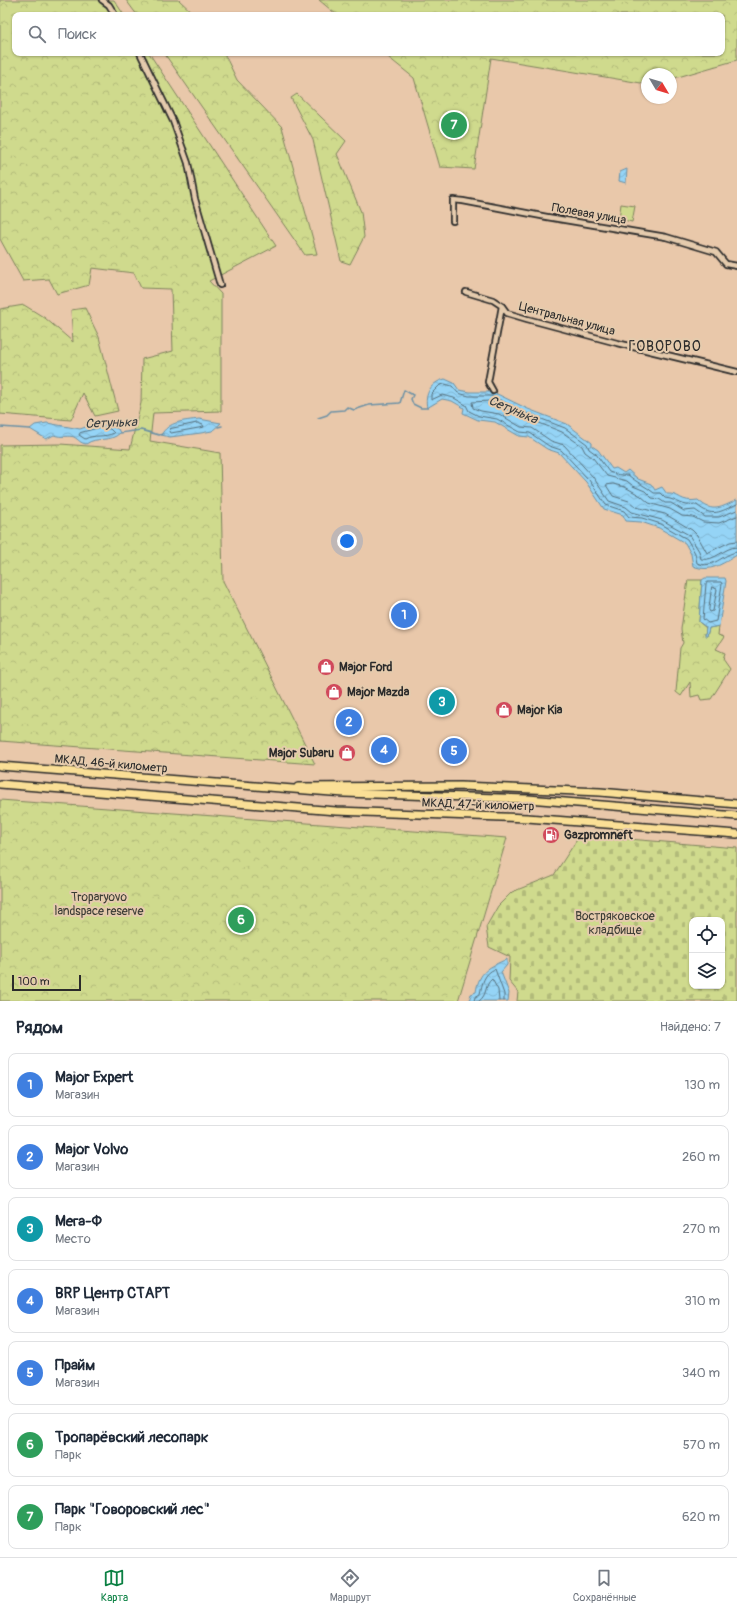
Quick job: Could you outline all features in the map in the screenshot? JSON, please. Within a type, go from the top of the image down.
[{"type":"main road","name":"МКАД, 46-й километр","points":[[0,766],[221,784]]},
{"type":"main road","name":"МКАД, 47-й километр","points":[[0,784],[359,812],[527,818],[737,834]]},
{"type":"main road","name":"МКАД, 47-й километр","points":[[221,784],[360,794],[528,800],[737,816]]},
{"type":"main road","points":[[270,788],[461,786],[600,792],[737,804]]},
{"type":"street","points":[[102,0],[109,5],[113,12]]},
{"type":"street","points":[[142,56],[164,99],[186,157],[195,199],[220,285]]},
{"type":"street","name":"Полевая улица","points":[[453,221],[453,200],[463,201],[666,237],[716,252],[726,264],[737,266]]},
{"type":"street","name":"Центральная улица","points":[[466,292],[493,300],[502,306],[507,313],[527,319],[616,344],[737,372]]},
{"type":"street","points":[[493,391],[488,382],[502,306]]},
{"type":"green space","points":[[0,0],[114,0],[122,12],[12,12],[12,56],[151,56],[276,246],[209,281],[221,294],[221,411],[153,413],[150,441],[220,453],[223,581],[315,764],[0,741],[0,445],[60,444],[130,449],[141,403],[142,359],[173,351],[171,289],[141,288],[134,273],[92,268],[89,285],[57,294],[49,279],[23,281],[0,239]]},
{"type":"green space","points":[[126,0],[179,0],[192,12],[135,12]]},
{"type":"green space","points":[[319,0],[737,0],[737,60],[677,77],[677,68],[641,68],[641,83],[491,58],[474,169],[440,167],[414,78],[387,56],[725,56],[725,12],[333,12]]},
{"type":"green space","points":[[166,56],[225,56],[237,80],[282,127],[317,254],[305,255]]},
{"type":"green space","points":[[297,94],[346,141],[337,154],[361,212],[364,237],[350,264],[341,261],[313,140],[291,98]]},
{"type":"green space","points":[[621,204],[635,206],[632,222],[619,219]]},
{"type":"green space","points":[[24,305],[45,318],[73,342],[71,310],[85,308],[99,337],[118,411],[95,416],[83,393],[71,420],[0,414],[0,309]]},
{"type":"green space","points":[[688,580],[702,580],[699,622],[706,628],[705,635],[707,636],[709,628],[719,626],[718,635],[724,637],[716,649],[725,653],[723,659],[730,669],[711,699],[701,700],[699,695],[691,697],[690,682],[681,696],[676,692],[680,648],[683,643],[681,629]]},
{"type":"green space","name":"Troparyovo landspace reserve","points":[[0,800],[507,838],[458,1001],[0,1001]]},
{"type":"green space","name":"Востряковское кладбище","points":[[580,835],[737,848],[737,1001],[517,1001],[518,992],[509,981],[510,957],[489,947],[486,927],[498,906],[512,892],[554,875]]},
{"type":"water","points":[[627,169],[626,183],[619,181],[620,172]]},
{"type":"water","points":[[445,379],[454,383],[459,390],[470,392],[493,392],[528,409],[567,424],[592,443],[592,446],[598,450],[612,469],[616,468],[624,473],[628,470],[638,479],[651,484],[655,490],[662,487],[667,494],[692,501],[698,500],[708,507],[713,508],[722,507],[737,500],[737,555],[710,568],[699,568],[693,566],[691,554],[685,543],[659,528],[641,522],[626,521],[623,515],[604,509],[586,482],[559,453],[547,449],[529,437],[519,436],[495,422],[478,420],[463,413],[464,408],[452,401],[442,399],[427,408],[426,403],[430,389],[436,383]]},
{"type":"water","points":[[199,419],[221,423],[212,431],[170,437],[161,435],[164,430],[177,422]]},
{"type":"water","points":[[47,423],[80,429],[97,423],[105,424],[118,429],[120,433],[112,438],[95,440],[86,444],[72,436],[54,435],[46,439],[30,429],[35,425]]},
{"type":"water","points":[[705,578],[725,578],[726,581],[719,626],[709,628],[707,636],[705,636],[706,627],[699,622],[702,580]]},
{"type":"water","points":[[507,959],[507,965],[501,972],[509,993],[508,1001],[469,1001],[471,994],[476,992],[477,985],[482,974],[490,967]]},
{"type":"waterway","name":"Сетунька","points":[[318,418],[327,415],[331,411],[344,410],[347,407],[354,410],[369,405],[400,403],[404,390],[413,395],[411,399],[413,404],[421,408],[428,408]]},
{"type":"waterway","name":"Сетунька","points":[[218,427],[222,426]]},
{"type":"waterway","name":"Сетунька","points":[[0,427],[30,429]]},
{"type":"waterway","name":"Сетунька","points":[[120,433],[141,430],[159,435],[163,434]]},
{"type":"place","name":"Парк \"Говоровский лес\"","points":[[454,125]]},
{"type":"place","name":"Major Expert","points":[[404,615]]},
{"type":"place","name":"Major Ford","points":[[326,667]]},
{"type":"place","name":"Major Mazda","points":[[334,692]]},
{"type":"place","name":"Мега-Ф","points":[[442,702]]},
{"type":"place","name":"Major Kia","points":[[504,710]]},
{"type":"place","name":"Major Volvo","points":[[349,722]]},
{"type":"place","name":"BRP Центр СТАРТ","points":[[384,750]]},
{"type":"place","name":"Прайм","points":[[454,751]]},
{"type":"place","name":"Major Subaru","points":[[347,753]]},
{"type":"place","name":"Gazpromneft","points":[[551,835]]},
{"type":"place","name":"Тропарёвский лесопарк","points":[[241,920]]},
{"type":"district","name":"ГОВОРОВО","points":[[665,346]]}]
